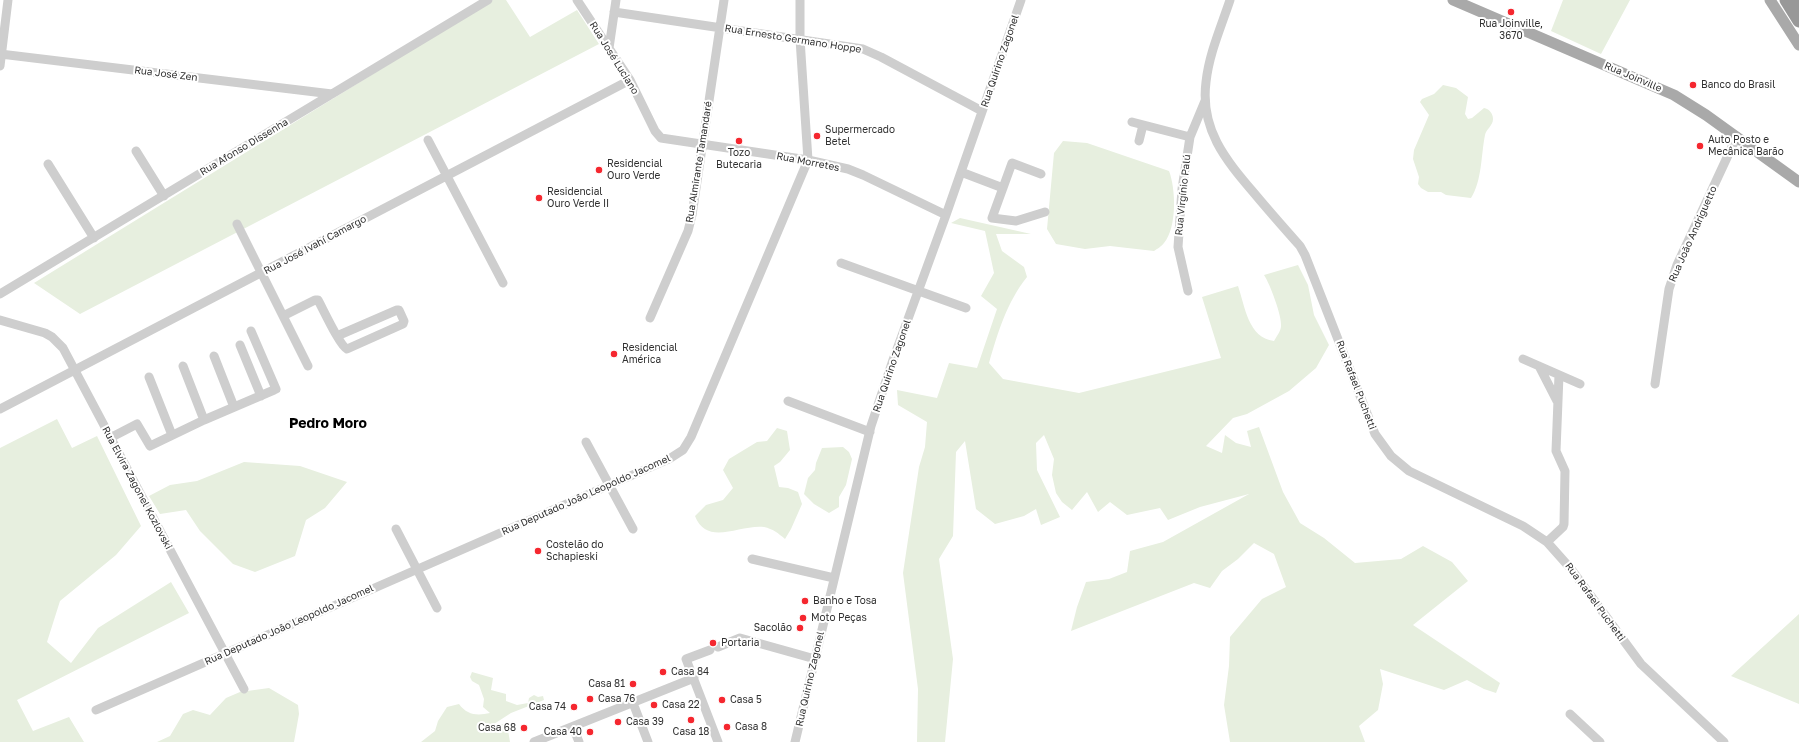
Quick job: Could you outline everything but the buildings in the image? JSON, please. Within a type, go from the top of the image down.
[{"type":"highway","points":[[1786,0],[1799,21]]},
{"type":"main road","name":"Rua Joinville","points":[[1453,0],[1674,95],[1695,107],[1737,136],[1799,182]]},
{"type":"main road","points":[[1770,0],[1799,45]]},
{"type":"street","points":[[0,66],[8,0]]},
{"type":"street","name":"Rua Afonso Dissenha","points":[[0,294],[488,0]]},
{"type":"street","name":"Rua José Luciano","points":[[577,0],[630,80],[655,132],[661,138]]},
{"type":"street","points":[[609,48],[616,0]]},
{"type":"street","name":"Rua Almirante Tamandaré","points":[[650,318],[690,224],[724,0]]},
{"type":"street","name":"Rua Deputado João Leopoldo Jacomel","points":[[96,710],[669,459],[687,445],[808,160],[800,39],[800,0]]},
{"type":"street","name":"Rua Quirino Zagonel","points":[[795,742],[870,432],[893,360],[946,216],[1021,0]]},
{"type":"street","name":"Rua Rafael Puchetti","points":[[1230,0],[1210,60],[1206,81],[1205,101],[1210,127],[1229,164],[1300,246],[1305,255],[1370,423],[1383,445],[1396,460],[1409,471],[1523,526],[1547,542],[1571,569],[1641,664],[1722,742]]},
{"type":"street","name":"Rua Ernesto Germano Hoppe","points":[[614,12],[853,47],[873,53],[982,112]]},
{"type":"street","name":"Rua José Zen","points":[[1,54],[332,94]]},
{"type":"street","name":"Rua José Ivahí Camargo","points":[[0,409],[630,80]]},
{"type":"street","name":"Rua Virgínio Palú","points":[[1188,291],[1179,255],[1178,241],[1184,172],[1190,137],[1205,101]]},
{"type":"street","points":[[1132,122],[1190,137]]},
{"type":"street","points":[[1139,141],[1143,125]]},
{"type":"street","name":"Rua João Andriguetto","points":[[1655,384],[1669,289],[1678,265],[1737,136]]},
{"type":"street","name":"Rua Morretes","points":[[661,138],[808,160],[848,169],[863,174],[946,216]]},
{"type":"street","points":[[428,140],[503,283]]},
{"type":"street","points":[[136,151],[164,196]]},
{"type":"street","points":[[1041,174],[1012,163],[992,218],[1016,221],[1045,212]]},
{"type":"street","points":[[48,164],[94,238]]},
{"type":"street","points":[[961,172],[1003,188]]},
{"type":"street","points":[[237,224],[308,366]]},
{"type":"street","points":[[841,263],[966,308]]},
{"type":"street","points":[[283,316],[315,300],[318,300],[337,336],[344,348],[347,349],[403,324],[404,321],[399,310],[397,310],[337,336]]},
{"type":"street","name":"Rua Elvira Zagonel Kozlovski","points":[[0,320],[38,331],[52,337],[62,348],[244,689]]},
{"type":"street","points":[[110,438],[137,424],[150,446],[204,420],[276,389],[251,331]]},
{"type":"street","points":[[240,345],[261,396]]},
{"type":"street","points":[[214,356],[234,407]]},
{"type":"street","points":[[1522,359],[1580,384]]},
{"type":"street","points":[[183,366],[204,420]]},
{"type":"street","points":[[1539,366],[1558,402]]},
{"type":"street","points":[[1547,542],[1563,527],[1564,524],[1565,471],[1556,451],[1559,375]]},
{"type":"street","points":[[149,377],[172,435]]},
{"type":"street","points":[[788,401],[870,432]]},
{"type":"street","points":[[586,442],[633,530]]},
{"type":"street","points":[[396,530],[437,608]]},
{"type":"street","points":[[752,559],[834,578]]},
{"type":"street","points":[[718,742],[686,659],[740,638],[815,659]]},
{"type":"street","points":[[534,742],[694,678]]},
{"type":"street","points":[[633,703],[648,742]]},
{"type":"street","points":[[1570,714],[1600,742]]},
{"type":"street","points":[[573,726],[579,742]]},
{"type":"green space","points":[[493,0],[506,0],[530,37],[577,10],[599,44],[80,314],[34,283]]},
{"type":"green space","points":[[1563,0],[1630,0],[1601,54],[1551,31]]},
{"type":"green space","points":[[1443,85],[1456,88],[1468,97],[1465,114],[1468,119],[1472,118],[1484,108],[1488,109],[1493,117],[1492,124],[1485,135],[1479,176],[1475,191],[1471,198],[1446,195],[1441,192],[1428,192],[1421,188],[1418,184],[1419,177],[1413,159],[1414,150],[1429,115],[1420,102],[1422,99],[1434,94]]},
{"type":"green space","points":[[1063,141],[1087,143],[1169,171],[1173,188],[1174,208],[1171,228],[1162,245],[1154,251],[1110,246],[1085,249],[1056,244],[1047,229],[1054,153]]},
{"type":"green space","points":[[960,218],[1031,234],[996,234],[1002,251],[1024,267],[1027,277],[1009,307],[989,363],[1003,379],[1079,393],[1221,358],[1202,297],[1238,286],[1253,328],[1265,339],[1274,341],[1280,330],[1281,321],[1275,300],[1264,275],[1298,265],[1308,285],[1314,315],[1329,345],[1316,368],[1289,391],[1247,414],[1233,418],[1206,446],[1222,453],[1225,435],[1236,443],[1251,447],[1247,431],[1259,427],[1283,492],[1300,523],[1324,538],[1355,563],[1401,559],[1423,546],[1452,562],[1468,581],[1413,625],[1500,683],[1496,693],[1484,689],[1467,680],[1444,690],[1380,669],[1383,684],[1378,710],[1359,726],[1365,742],[1230,742],[1224,705],[1229,666],[1230,637],[1262,599],[1286,587],[1274,554],[1254,543],[1238,559],[1222,571],[1210,588],[1194,583],[1071,631],[1077,607],[1086,582],[1109,579],[1127,572],[1130,551],[1163,542],[1249,494],[1200,507],[1168,520],[1160,508],[1127,515],[1110,502],[1098,512],[1087,492],[1072,510],[1062,502],[1056,493],[1052,475],[1054,459],[1044,435],[1036,443],[1037,470],[1060,517],[1041,525],[1036,509],[1024,516],[995,524],[976,509],[965,441],[956,452],[953,536],[939,559],[953,659],[945,742],[917,742],[918,689],[903,573],[919,467],[925,447],[927,422],[898,405],[897,390],[937,398],[949,363],[977,368],[997,309],[981,296],[994,273],[985,231],[951,223]]},
{"type":"green space","points":[[57,419],[72,448],[97,436],[141,526],[116,555],[60,601],[47,642],[71,663],[98,628],[171,582],[189,613],[17,700],[33,731],[69,717],[84,742],[0,742],[0,448]]},
{"type":"green space","points":[[777,428],[787,431],[790,450],[780,462],[774,466],[779,487],[788,488],[798,492],[802,504],[785,539],[770,529],[764,527],[716,532],[707,530],[700,525],[695,516],[706,505],[723,500],[733,488],[723,470],[729,459],[757,442],[767,441]]},
{"type":"green space","points":[[843,447],[849,452],[852,459],[846,485],[839,497],[839,507],[829,513],[814,504],[804,494],[808,478],[815,470],[822,448]]},
{"type":"green space","points":[[244,462],[300,466],[347,482],[325,508],[306,520],[295,556],[255,572],[233,564],[200,531],[186,510],[160,514],[149,496],[170,485],[197,481]]},
{"type":"green space","points":[[1799,614],[1799,704],[1731,676]]},
{"type":"green space","points":[[472,672],[493,678],[491,690],[506,694],[506,701],[517,705],[528,703],[529,698],[534,695],[538,697],[543,696],[544,700],[511,713],[494,724],[507,724],[510,742],[421,742],[435,731],[438,721],[447,707],[459,704],[462,708],[473,714],[490,713],[483,707],[484,699],[479,685],[472,681],[470,677]]},
{"type":"green space","points":[[269,688],[298,705],[299,714],[294,742],[157,742],[170,736],[183,714],[193,710],[210,715],[226,698],[240,692]]},
{"type":"place","name":"Rua Joinville, 3670","points":[[1511,12]]},
{"type":"place","name":"Banco do Brasil","points":[[1693,85]]},
{"type":"place","name":"Supermercado Betel","points":[[817,136]]},
{"type":"place","name":"Tozo Butecaria","points":[[739,141]]},
{"type":"place","name":"Auto Posto e Mecânica Barão","points":[[1700,146]]},
{"type":"place","name":"Residencial Ouro Verde","points":[[599,170]]},
{"type":"place","name":"Residencial Ouro Verde II","points":[[539,198]]},
{"type":"place","name":"Residencial América","points":[[614,354]]},
{"type":"place","name":"Costelão do Schapieski","points":[[538,551]]},
{"type":"place","name":"Banho e Tosa","points":[[805,601]]},
{"type":"place","name":"Moto Peças","points":[[803,618]]},
{"type":"place","name":"Sacolão","points":[[800,628]]},
{"type":"place","name":"Portaria","points":[[713,643]]},
{"type":"place","name":"Casa 84","points":[[663,672]]},
{"type":"place","name":"Casa 81","points":[[633,684]]},
{"type":"place","name":"Casa 76","points":[[590,699]]},
{"type":"place","name":"Casa 5","points":[[722,700]]},
{"type":"place","name":"Casa 22","points":[[654,705]]},
{"type":"place","name":"Casa 74","points":[[574,707]]},
{"type":"place","name":"Casa 18","points":[[691,720]]},
{"type":"place","name":"Casa 39","points":[[618,722]]},
{"type":"place","name":"Casa 8","points":[[727,727]]},
{"type":"place","name":"Casa 68","points":[[524,728]]},
{"type":"place","name":"Casa 40","points":[[590,732]]},
{"type":"district","name":"Pedro Moro","points":[[328,424]]}]
